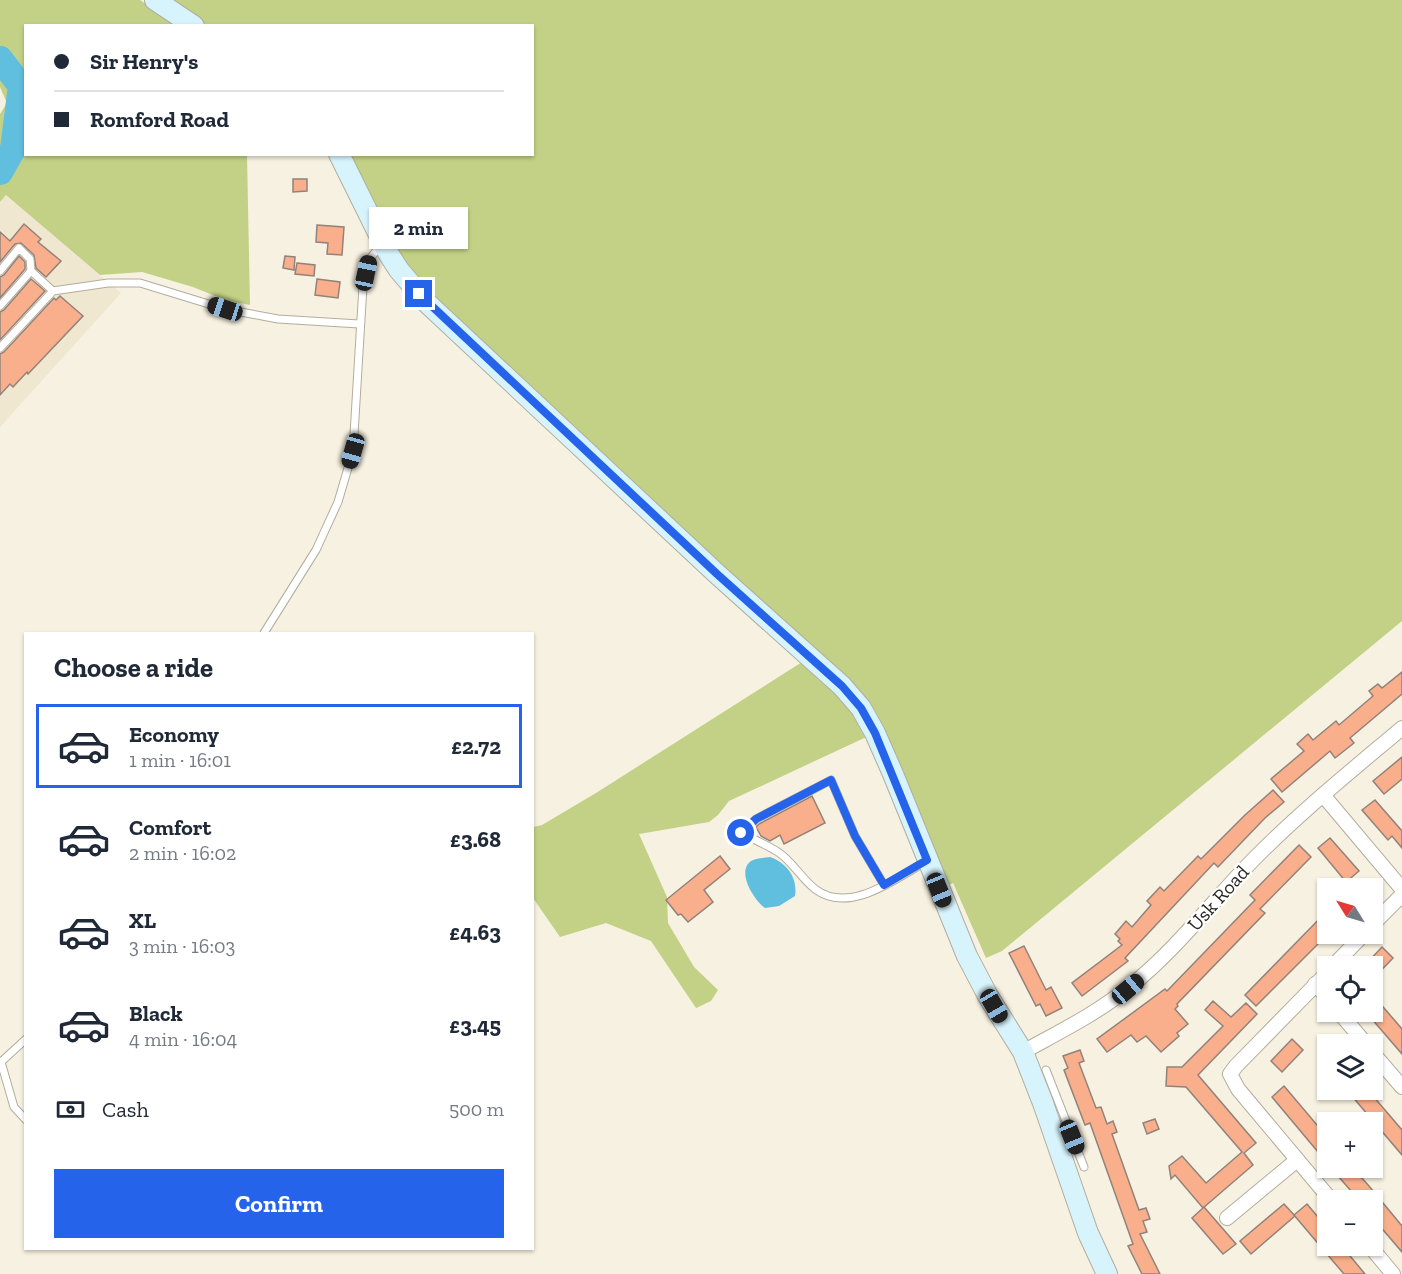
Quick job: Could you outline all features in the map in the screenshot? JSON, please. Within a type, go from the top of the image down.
[{"type":"street","points":[[155,0],[191,24]]},
{"type":"street","points":[[340,156],[383,243],[399,270],[427,303],[717,574],[842,686],[861,708],[875,733],[968,956],[988,996],[1050,1100],[1065,1140],[1088,1233],[1107,1274]]},
{"type":"street","name":"Usk Road","points":[[1023,1052],[1100,1009],[1153,968],[1252,861],[1323,795],[1402,728]]},
{"type":"street","points":[[1323,795],[1402,889]]},
{"type":"street","points":[[1383,915],[1402,895]]},
{"type":"street","points":[[1343,956],[1354,944]]},
{"type":"street","points":[[1315,984],[1230,1074],[1238,1089],[1323,1190]]},
{"type":"street","points":[[1347,1022],[1358,1034]]},
{"type":"street","points":[[1383,1065],[1402,1087]]},
{"type":"street","points":[[1227,1218],[1298,1160]]},
{"type":"street","points":[[1378,1256],[1393,1274]]},
{"type":"lane","points":[[265,632],[316,550],[338,502],[353,451],[363,286],[368,261],[383,243]]},
{"type":"lane","points":[[0,271],[19,248],[30,259],[31,271],[53,291]]},
{"type":"lane","points":[[0,306],[31,271]]},
{"type":"lane","points":[[0,348],[53,291],[108,283],[140,283],[225,309],[278,319],[359,324]]},
{"type":"lane","points":[[884,885],[855,836],[831,780],[756,819],[741,833],[780,853],[816,890],[828,896],[843,899],[884,885],[927,860]]},
{"type":"lane","points":[[24,1040],[3,1055],[0,1062],[14,1107],[24,1118]]},
{"type":"lane","points":[[1046,1070],[1050,1100]]},
{"type":"lane","points":[[1065,1140],[1084,1167]]},
{"type":"shaded area","points":[[6,195],[121,293],[0,427],[0,202]]},
{"type":"green space","points":[[0,0],[140,0],[176,24],[24,24],[24,156],[247,156],[250,305],[225,300],[193,287],[142,272],[100,275],[6,195],[0,202],[0,114],[7,103],[0,87]]},
{"type":"green space","points":[[156,0],[1402,0],[1402,621],[1002,951],[986,958],[953,883],[939,890],[875,733],[729,801],[709,822],[639,834],[667,897],[668,923],[694,967],[718,990],[711,1001],[696,1008],[651,941],[606,923],[560,937],[534,899],[534,827],[542,825],[596,793],[810,657],[427,302],[337,156],[534,156],[534,24],[192,24]]},
{"type":"water","points":[[770,857],[782,863],[790,872],[795,883],[795,896],[779,906],[765,908],[748,886],[745,872],[751,861]]},
{"type":"building","points":[[293,179],[307,179],[307,191],[293,192]]},
{"type":"building","points":[[24,224],[41,239],[38,242],[61,261],[46,277],[36,268],[34,255],[21,243],[15,244],[0,262],[0,232],[10,241]]},
{"type":"building","points":[[317,225],[344,227],[342,255],[327,254],[328,243],[316,242]]},
{"type":"building","points":[[19,256],[25,262],[25,269],[0,298],[0,277]]},
{"type":"building","points":[[285,256],[295,257],[294,270],[283,268]]},
{"type":"building","points":[[297,263],[315,265],[314,276],[295,274]]},
{"type":"building","points":[[31,279],[45,291],[0,340],[0,312]]},
{"type":"building","points":[[317,279],[340,282],[338,298],[315,295]]},
{"type":"building","points":[[60,296],[83,316],[28,374],[27,372],[13,387],[10,384],[0,395],[0,354],[54,298],[56,300]]},
{"type":"building","points":[[1402,672],[1402,694],[1350,738],[1354,743],[1335,758],[1330,751],[1282,792],[1271,779],[1304,751],[1297,744],[1308,734],[1313,740],[1336,721],[1339,725],[1373,696],[1369,691],[1378,684],[1382,688]]},
{"type":"building","points":[[1402,757],[1402,779],[1384,794],[1373,781]]},
{"type":"building","points":[[1273,790],[1284,802],[1265,818],[1218,867],[1214,863],[1125,958],[1128,961],[1082,996],[1072,983],[1122,945],[1115,934],[1126,921],[1132,927],[1151,905],[1147,901],[1160,887],[1164,891],[1198,856],[1201,859]]},
{"type":"building","points":[[812,796],[825,823],[784,844],[780,835],[770,841],[761,836],[756,827],[759,824]]},
{"type":"building","points":[[1375,800],[1402,831],[1402,848],[1392,836],[1388,840],[1362,810]]},
{"type":"building","points":[[1330,838],[1359,871],[1351,878],[1343,878],[1318,848]]},
{"type":"building","points":[[1299,845],[1311,857],[1260,909],[1265,913],[1177,1004],[1175,1009],[1188,1024],[1177,1033],[1179,1036],[1161,1052],[1146,1036],[1137,1042],[1131,1035],[1107,1052],[1097,1039],[1165,989],[1167,991],[1255,900],[1250,895]]},
{"type":"building","points":[[720,856],[730,869],[704,890],[713,902],[688,922],[681,914],[678,915],[666,900]]},
{"type":"building","points":[[1317,921],[1318,944],[1256,1006],[1245,995]]},
{"type":"building","points":[[1024,946],[1046,990],[1051,987],[1062,1008],[1046,1016],[1040,1004],[1036,1006],[1009,953]]},
{"type":"building","points":[[1382,947],[1393,958],[1383,968],[1383,956],[1373,956]]},
{"type":"building","points":[[1213,1001],[1231,1017],[1246,1003],[1257,1014],[1198,1075],[1256,1143],[1244,1153],[1253,1165],[1203,1208],[1175,1175],[1171,1179],[1169,1166],[1182,1156],[1206,1183],[1242,1152],[1186,1087],[1166,1086],[1167,1067],[1182,1067],[1223,1026],[1205,1010]]},
{"type":"building","points":[[1383,1007],[1402,1029],[1402,1054],[1374,1022],[1383,1022]]},
{"type":"building","points":[[1292,1039],[1303,1050],[1282,1072],[1271,1061]]},
{"type":"building","points":[[1080,1050],[1084,1061],[1079,1063],[1096,1108],[1101,1107],[1107,1124],[1113,1121],[1117,1132],[1112,1134],[1139,1210],[1146,1208],[1150,1219],[1143,1221],[1147,1232],[1140,1234],[1160,1274],[1142,1274],[1128,1246],[1133,1244],[1090,1123],[1085,1125],[1064,1070],[1068,1068],[1063,1056]]},
{"type":"building","points":[[1284,1086],[1317,1125],[1317,1151],[1272,1097]]},
{"type":"building","points":[[1355,1100],[1376,1100],[1402,1130],[1402,1155],[1383,1133],[1383,1112],[1365,1112]]},
{"type":"building","points":[[1155,1119],[1159,1129],[1147,1134],[1143,1123]]},
{"type":"building","points":[[1340,1178],[1362,1178],[1372,1190],[1350,1190]]},
{"type":"building","points":[[1383,1203],[1402,1226],[1402,1252],[1383,1230]]},
{"type":"building","points":[[1284,1204],[1295,1216],[1251,1254],[1240,1241]]},
{"type":"building","points":[[1307,1204],[1317,1216],[1317,1242],[1294,1215]]},
{"type":"building","points":[[1204,1207],[1236,1244],[1223,1254],[1192,1218]]},
{"type":"building","points":[[1329,1256],[1350,1256],[1365,1274],[1344,1274]]},
{"type":"waterway","points":[[0,59],[21,86],[13,149],[0,172]]},
{"type":"route","points":[[419,294],[717,574],[842,686],[861,708],[875,733],[927,860],[884,885],[855,836],[831,780],[756,819],[741,833]]}]
